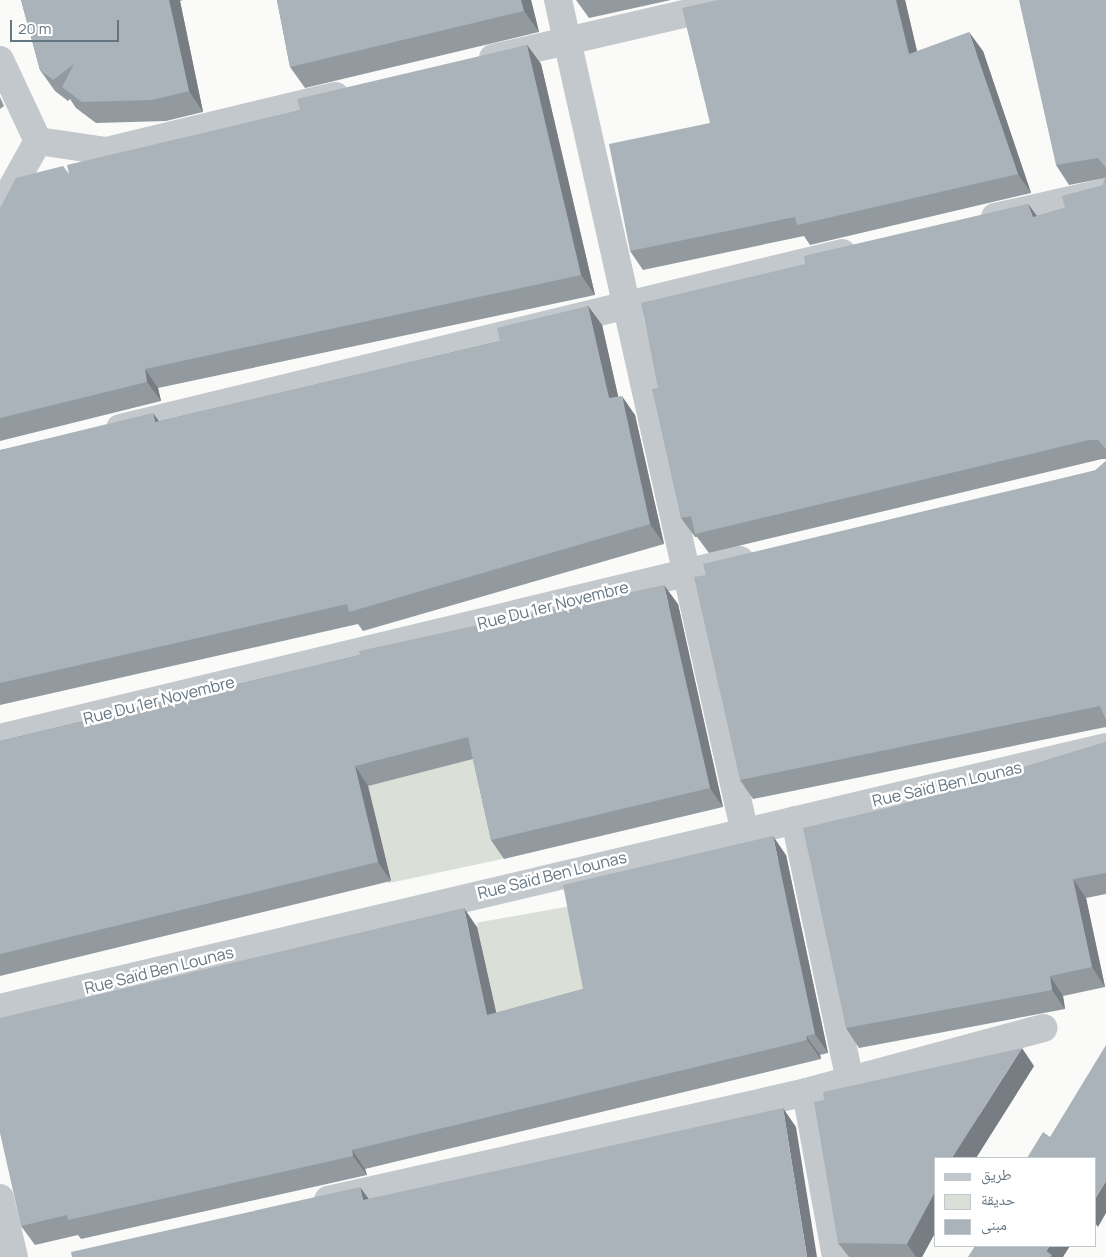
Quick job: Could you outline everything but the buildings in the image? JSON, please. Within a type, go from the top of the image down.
[{"type":"street","points":[[558,0],[744,829]]},
{"type":"street","points":[[471,64],[744,0]]},
{"type":"street","points":[[0,60],[38,141]]},
{"type":"street","points":[[38,141],[106,151],[366,89]]},
{"type":"street","points":[[0,209],[38,141]]},
{"type":"street","points":[[972,223],[1106,192]]},
{"type":"street","points":[[96,434],[627,303],[866,247]]},
{"type":"street","name":"Rue Du 1er Novembre","points":[[0,738],[763,555]]},
{"type":"street","name":"Rue Saïd Ben Lounas","points":[[0,1008],[744,829],[795,820],[1106,747]]},
{"type":"street","points":[[795,820],[850,1080]]},
{"type":"street","points":[[305,1205],[806,1092],[1044,1028]]},
{"type":"street","points":[[806,1092],[836,1257]]},
{"type":"street","points":[[0,1198],[14,1257]]},
{"type":"green space","points":[[482,757],[504,859],[388,883],[367,782]]},
{"type":"green space","points":[[577,905],[595,1008],[495,1026],[477,923]]}]
